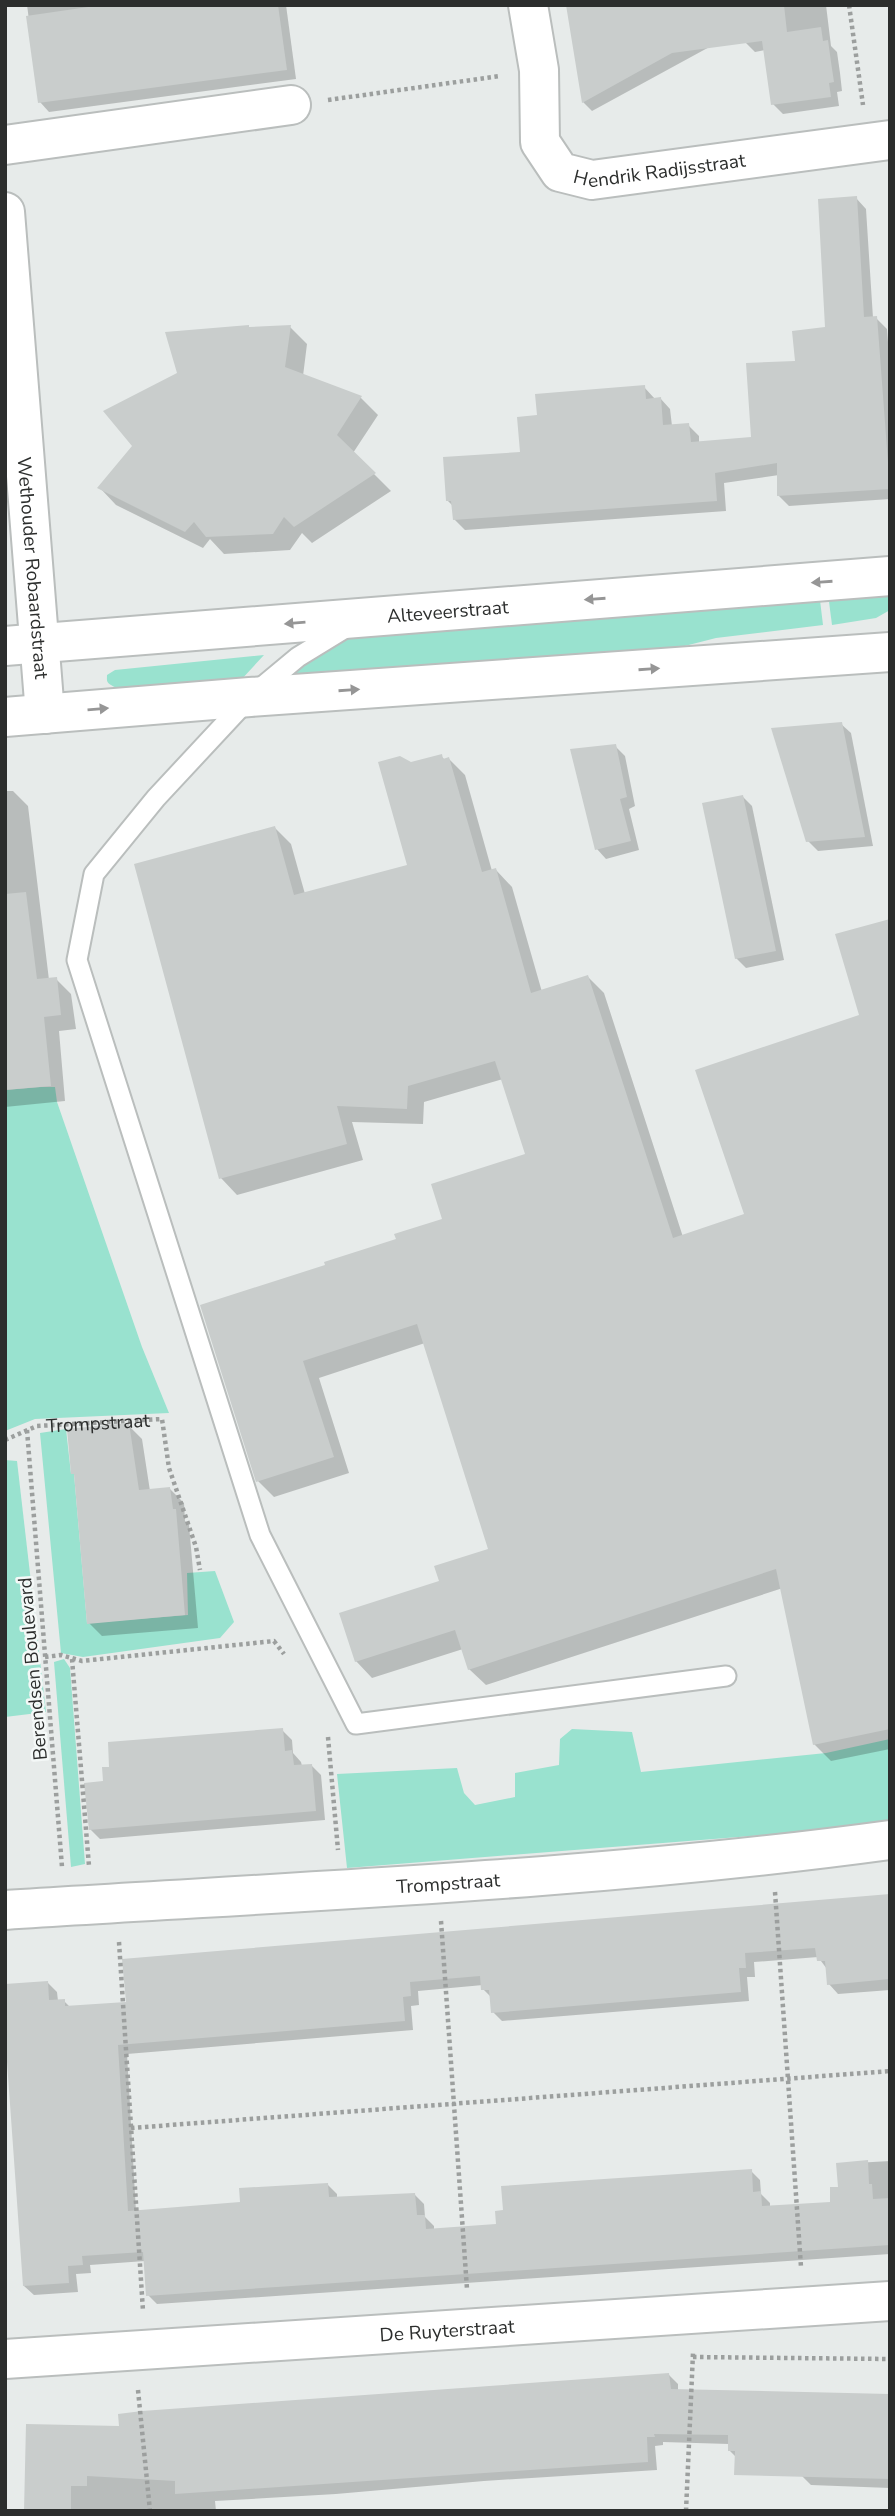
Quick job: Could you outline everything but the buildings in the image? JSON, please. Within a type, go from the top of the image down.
[{"type":"street","name":"Hendrik Radijsstraat","points":[[528,5],[539,70],[540,142],[559,172],[592,180],[879,141]]},
{"type":"street","points":[[5,145],[291,105]]},
{"type":"street","name":"Wethouder Robaardstraat","points":[[5,212],[23,644],[45,714]]},
{"type":"street","name":"Alteveerstraat","points":[[23,644],[890,576]]},
{"type":"street","points":[[5,717],[890,652]]},
{"type":"street","name":"Trompstraat","points":[[5,1910],[439,1883],[772,1856],[890,1840]]},
{"type":"street","name":"De Ruyterstraat","points":[[5,2359],[890,2301]]},
{"type":"lane","points":[[362,617],[298,657],[250,697],[156,798],[94,874],[77,960],[260,1535],[356,1724],[726,1676]]},
{"type":"path","points":[[849,5],[879,141]]},
{"type":"path","points":[[291,105],[539,70]]},
{"type":"path","name":"Trompstraat","points":[[5,1440],[37,1426],[162,1419],[169,1468],[196,1547],[200,1570]]},
{"type":"path","name":"Berendsen Boulevard","points":[[27,1430],[45,1657],[91,1905]]},
{"type":"path","points":[[45,1657],[61,1656],[82,1661],[274,1640],[289,1662]]},
{"type":"path","points":[[72,1659],[91,1905],[131,2128],[150,2511]]},
{"type":"path","points":[[327,1730],[338,1852],[329,1890]]},
{"type":"path","points":[[772,1856],[804,2306]]},
{"type":"path","points":[[439,1883],[470,2328]]},
{"type":"path","points":[[131,2128],[890,2071]]},
{"type":"path","points":[[686,2511],[693,2357],[690,2314]]},
{"type":"path","points":[[693,2357],[890,2359]]},
{"type":"green space","points":[[819,592],[823,625],[716,638],[669,650],[293,679],[293,672],[325,646],[345,637]]},
{"type":"green space","points":[[877,592],[890,596],[890,610],[876,618],[832,625],[828,594]]},
{"type":"green space","points":[[264,655],[240,681],[136,691],[121,689],[107,681],[107,675],[115,670]]},
{"type":"green space","points":[[55,1087],[57,1102],[142,1347],[169,1413],[35,1419],[5,1431],[5,1090]]},
{"type":"green space","points":[[66,1429],[71,1474],[74,1474],[87,1623],[188,1615],[187,1573],[215,1571],[234,1622],[220,1638],[83,1657],[61,1653],[40,1433]]},
{"type":"green space","points":[[5,1460],[17,1461],[46,1712],[5,1717]]},
{"type":"green space","points":[[64,1659],[70,1668],[85,1864],[71,1867],[54,1662]]},
{"type":"green space","points":[[572,1729],[632,1732],[641,1772],[826,1753],[890,1739],[890,1825],[347,1868],[337,1774],[457,1768],[464,1793],[475,1805],[515,1797],[515,1773],[559,1765],[560,1739]]}]
